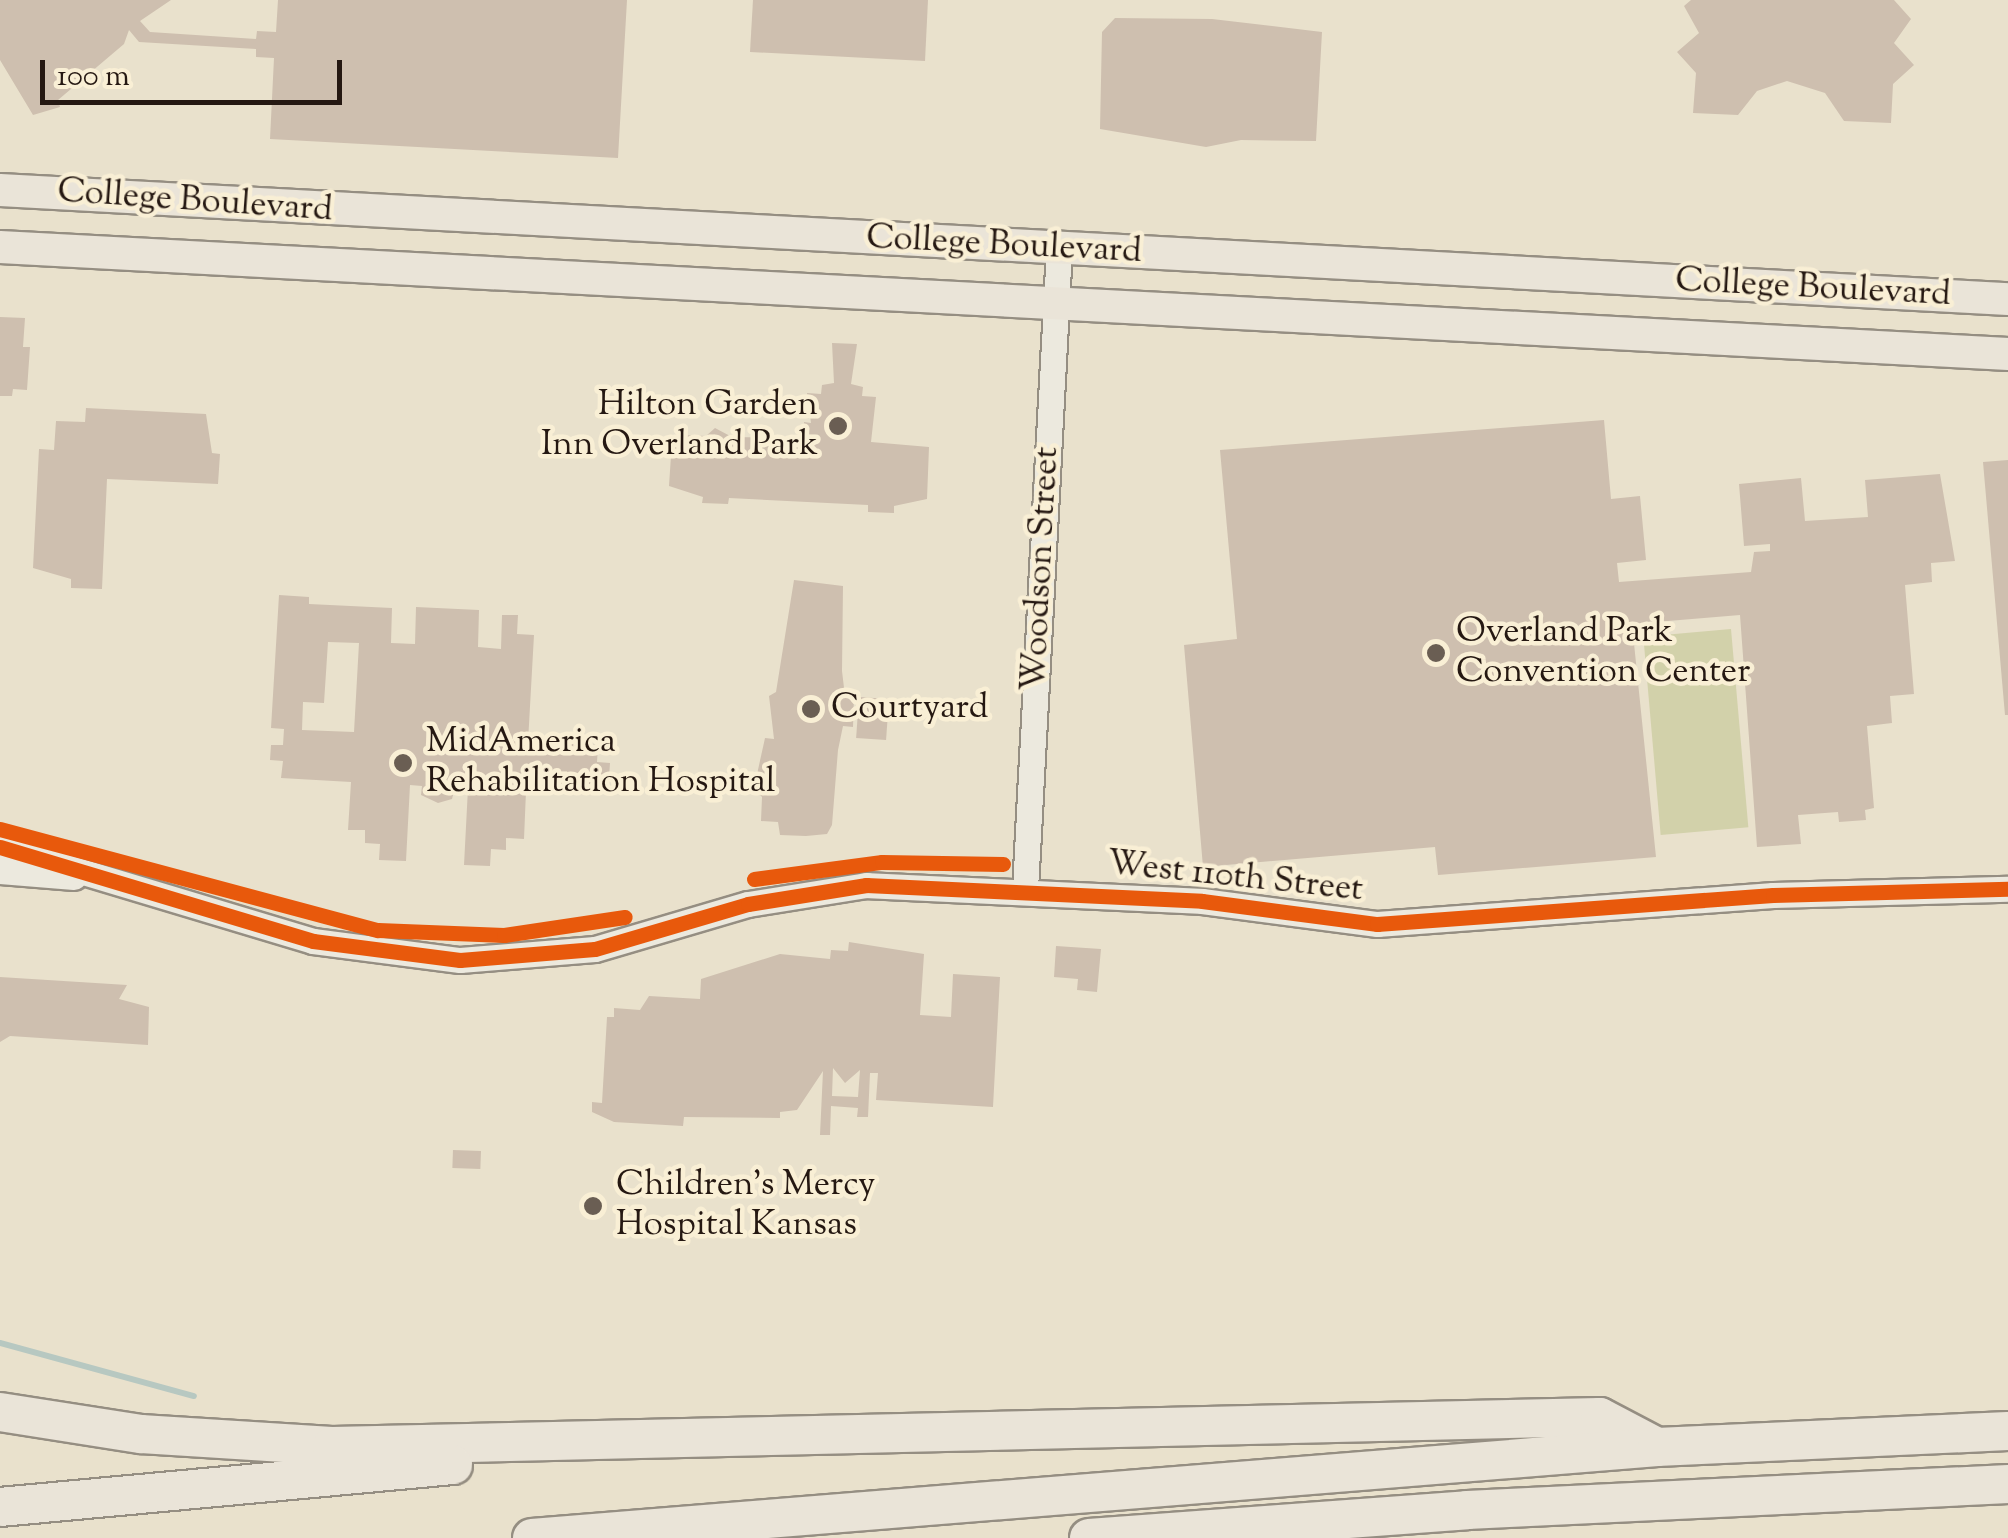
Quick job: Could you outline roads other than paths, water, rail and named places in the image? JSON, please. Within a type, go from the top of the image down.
[{"type":"highway","points":[[0,1412],[261,1444],[659,1442],[1600,1417],[1657,1447]]},
{"type":"highway","points":[[532,1538],[1657,1447],[2008,1431]]},
{"type":"highway","points":[[0,1507],[336,1479],[659,1442]]},
{"type":"highway","points":[[1089,1538],[1506,1508],[2008,1484]]},
{"type":"main road","name":"College Boulevard","points":[[0,190],[2008,299]]},
{"type":"main road","name":"College Boulevard","points":[[0,247],[2008,354]]},
{"type":"street","name":"Woodson Street","points":[[1025,889],[1058,249]]},
{"type":"street","name":"West 110th Street","points":[[0,847],[326,944],[460,960],[595,948],[748,904],[834,888],[1025,889],[1202,900],[1377,924],[1773,895],[2008,889]]},
{"type":"street","name":"West 110th Street","points":[[0,871],[91,877]]},
{"type":"waterway","points":[[0,1343],[194,1396]]},
{"type":"place","name":"Hilton Garden Inn Overland Park","points":[[838,426]]},
{"type":"place","name":"Overland Park Convention Center","points":[[1436,653]]},
{"type":"place","name":"Courtyard","points":[[811,709]]},
{"type":"place","name":"MidAmerica Rehabilitation Hospital","points":[[403,763]]},
{"type":"place","name":"Children's Mercy Hospital Kansas","points":[[593,1206]]}]
